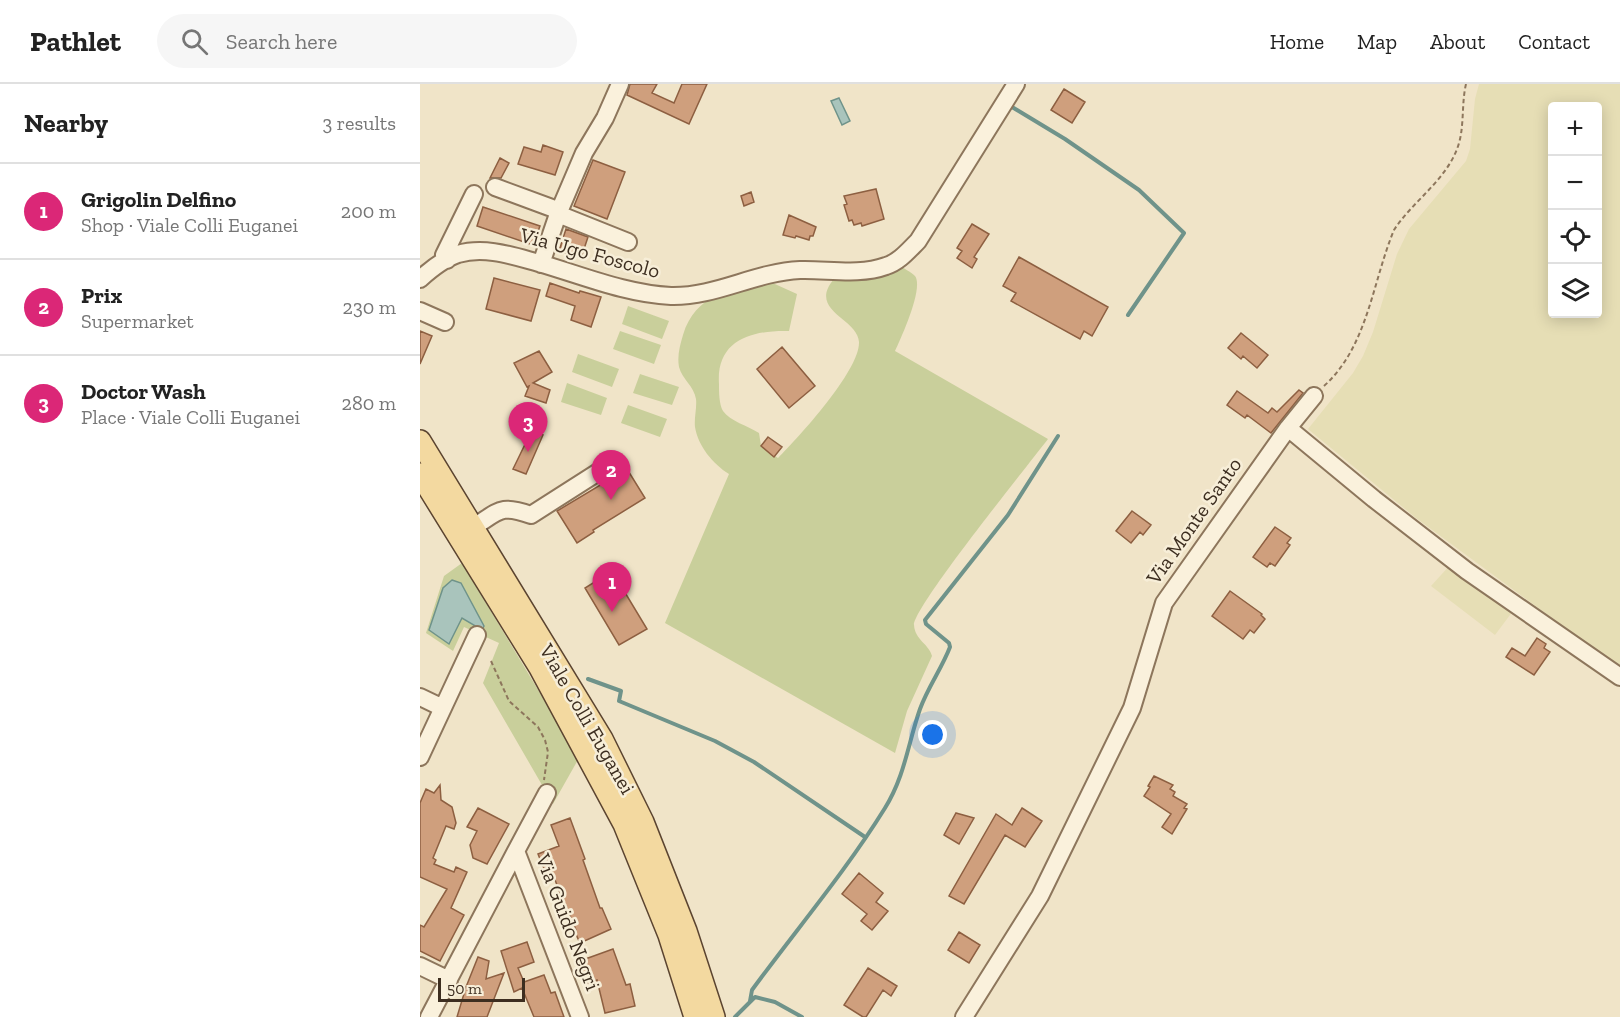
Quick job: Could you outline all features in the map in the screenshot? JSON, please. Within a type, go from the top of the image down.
[{"type":"main road","name":"Viale Colli Euganei","points":[[420,441],[602,739],[638,811],[686,931],[714,1017]]},
{"type":"main road","name":"Viale Colli Euganei","points":[[420,474],[540,668],[624,824],[669,935],[695,1017]]},
{"type":"street","points":[[541,264],[559,212],[584,153],[605,118],[620,84]]},
{"type":"street","name":"Via Ugo Foscolo","points":[[420,279],[457,254],[478,251],[504,254],[647,294],[670,296],[689,296],[708,292],[773,273],[798,270],[857,271],[886,266],[903,257],[918,241],[1016,84]]},
{"type":"street","points":[[495,187],[628,242]]},
{"type":"street","points":[[447,260],[444,255],[474,194]]},
{"type":"street","points":[[420,311],[445,322]]},
{"type":"street","name":"Via Monte Santo","points":[[964,1017],[1040,896],[1132,708],[1164,603],[1288,428],[1314,396]]},
{"type":"street","points":[[1288,428],[1467,571],[1620,677]]},
{"type":"street","points":[[472,528],[504,508],[531,515],[614,462]]},
{"type":"street","points":[[420,758],[477,635]]},
{"type":"street","points":[[420,697],[443,708]]},
{"type":"street","points":[[516,851],[545,787]]},
{"type":"street","name":"Via Guido Negri","points":[[429,1017],[516,851]]},
{"type":"street","name":"Via Guido Negri","points":[[516,851],[580,1017]]},
{"type":"street","points":[[420,966],[449,980]]},
{"type":"path","points":[[1314,396],[1332,380],[1354,346],[1366,317],[1394,230],[1451,162],[1460,138],[1466,84]]},
{"type":"path","points":[[491,661],[509,701],[538,727],[545,740],[548,752],[545,787]]},
{"type":"shaded area","points":[[1479,84],[1620,84],[1620,668],[1416,518],[1308,429],[1353,373],[1363,356],[1373,332],[1397,254],[1409,229],[1466,161],[1470,149],[1475,99]]},
{"type":"shaded area","points":[[1451,564],[1513,611],[1495,635],[1431,586]]},
{"type":"green space","points":[[899,265],[915,276],[917,291],[911,313],[895,351],[1048,439],[951,564],[919,613],[914,625],[915,630],[932,656],[907,711],[895,753],[665,623],[729,474],[712,460],[699,441],[695,427],[695,394],[679,367],[678,359],[683,335],[696,310],[705,302],[727,291],[766,280],[797,294],[789,331],[762,333],[739,341],[723,357],[720,369],[720,398],[723,411],[735,421],[759,433],[761,446],[778,458],[827,403],[850,369],[857,354],[859,342],[857,334],[830,307],[826,299],[827,290],[834,279]]},
{"type":"green space","points":[[628,306],[669,321],[662,339],[622,324]]},
{"type":"green space","points":[[620,331],[661,345],[654,364],[613,349]]},
{"type":"green space","points":[[578,354],[619,369],[612,387],[572,372]]},
{"type":"green space","points":[[640,374],[679,387],[672,405],[633,393]]},
{"type":"green space","points":[[567,383],[607,398],[601,415],[561,402]]},
{"type":"green space","points":[[628,405],[667,419],[660,437],[621,423]]},
{"type":"green space","points":[[462,563],[579,758],[553,804],[483,683],[499,643],[464,627],[453,651],[426,633],[444,576]]},
{"type":"water","points":[[839,98],[850,121],[842,125],[831,101]]},
{"type":"water","points":[[452,580],[461,583],[484,626],[482,630],[462,618],[449,644],[429,630],[443,588]]},
{"type":"building","points":[[630,84],[657,84],[652,93],[674,103],[682,84],[707,84],[689,124],[627,95]]},
{"type":"building","points":[[1064,89],[1085,102],[1072,123],[1051,110]]},
{"type":"building","points":[[543,145],[563,152],[555,175],[518,164],[524,147],[541,152]]},
{"type":"building","points":[[500,158],[509,163],[501,178],[490,178]]},
{"type":"building","points":[[593,160],[625,172],[607,219],[574,206]]},
{"type":"building","points":[[876,189],[884,219],[862,226],[861,223],[854,225],[852,220],[849,221],[844,196]]},
{"type":"building","points":[[751,192],[754,202],[744,206],[741,196]]},
{"type":"building","points":[[483,207],[540,226],[533,245],[477,226]]},
{"type":"building","points":[[789,215],[816,227],[809,240],[783,235]]},
{"type":"building","points":[[972,224],[989,234],[974,257],[977,259],[972,268],[957,258],[962,251],[957,248]]},
{"type":"building","points":[[566,229],[588,237],[581,258],[559,251]]},
{"type":"building","points":[[1019,257],[1108,307],[1092,336],[1084,331],[1080,339],[1011,301],[1016,293],[1003,286]]},
{"type":"building","points":[[494,278],[540,290],[531,321],[486,309]]},
{"type":"building","points":[[550,283],[579,293],[580,291],[601,297],[591,327],[571,320],[575,306],[546,296]]},
{"type":"building","points":[[420,331],[432,336],[420,364]]},
{"type":"building","points":[[1241,333],[1268,355],[1257,368],[1243,356],[1241,359],[1228,348]]},
{"type":"building","points":[[782,347],[815,386],[789,408],[757,369]]},
{"type":"building","points":[[539,351],[552,372],[533,383],[550,390],[546,403],[525,396],[529,386],[527,387],[514,363]]},
{"type":"building","points":[[1299,390],[1303,393],[1271,433],[1247,415],[1245,418],[1227,405],[1237,391],[1268,413],[1272,408],[1277,412]]},
{"type":"building","points":[[532,430],[543,435],[526,474],[513,469]]},
{"type":"building","points":[[768,437],[782,447],[774,457],[761,446]]},
{"type":"building","points":[[627,469],[645,498],[593,530],[594,532],[577,543],[557,511]]},
{"type":"building","points":[[1132,511],[1151,525],[1143,535],[1140,532],[1131,543],[1116,531]]},
{"type":"building","points":[[1275,527],[1291,538],[1287,543],[1290,545],[1275,566],[1270,563],[1267,567],[1253,557]]},
{"type":"building","points":[[612,571],[647,629],[619,645],[585,588]]},
{"type":"building","points":[[1230,591],[1262,614],[1265,619],[1254,633],[1250,630],[1243,639],[1212,616]]},
{"type":"building","points":[[1537,638],[1546,644],[1544,648],[1550,652],[1534,675],[1506,657],[1512,648],[1525,656]]},
{"type":"building","points":[[1154,776],[1173,785],[1170,789],[1175,792],[1173,796],[1187,804],[1184,808],[1187,809],[1172,834],[1162,827],[1171,814],[1144,796]]},
{"type":"building","points":[[440,785],[441,800],[452,807],[456,823],[454,829],[446,826],[433,858],[436,860],[434,864],[454,872],[456,867],[467,872],[451,908],[464,915],[440,961],[420,951],[420,925],[424,927],[447,889],[420,877],[420,803],[426,789],[434,793]]},
{"type":"building","points":[[478,808],[509,824],[487,864],[473,858],[470,845],[477,831],[467,827]]},
{"type":"building","points":[[1022,808],[1042,821],[1025,847],[1005,835],[964,904],[949,896],[996,814],[1012,825]]},
{"type":"building","points":[[956,813],[974,818],[959,844],[944,835]]},
{"type":"building","points":[[570,818],[600,908],[611,929],[580,943],[552,872],[546,874],[538,854],[559,846],[551,825]]},
{"type":"building","points":[[859,873],[883,893],[876,902],[888,911],[872,930],[861,921],[867,914],[842,894]]},
{"type":"building","points":[[959,932],[980,945],[969,963],[948,950]]},
{"type":"building","points":[[527,942],[534,962],[518,968],[524,982],[544,975],[551,993],[555,992],[564,1017],[534,1017],[522,988],[514,992],[501,951]]},
{"type":"building","points":[[613,949],[626,985],[630,984],[635,1006],[605,1013],[597,980],[585,984],[577,962]]},
{"type":"building","points":[[478,957],[489,961],[486,979],[504,973],[487,1017],[457,1017],[466,987]]},
{"type":"building","points":[[868,968],[897,986],[891,996],[883,990],[866,1017],[863,1017],[844,1005]]},
{"type":"waterway","points":[[1012,107],[1065,139],[1139,190],[1184,233],[1128,315]]},
{"type":"waterway","points":[[750,1001],[752,990],[854,855],[892,796],[902,772],[920,709],[950,647],[949,643],[926,624],[925,620],[1008,515],[1058,436]]},
{"type":"waterway","points":[[588,679],[621,691],[619,701],[715,741],[754,762],[865,837]]},
{"type":"waterway","points":[[735,1017],[755,997],[775,1002],[802,1017]]},
{"type":"place","name":"Doctor Wash","points":[[528,452]]},
{"type":"place","name":"Prix","points":[[611,500]]},
{"type":"place","name":"Grigolin Delfino","points":[[612,612]]}]
